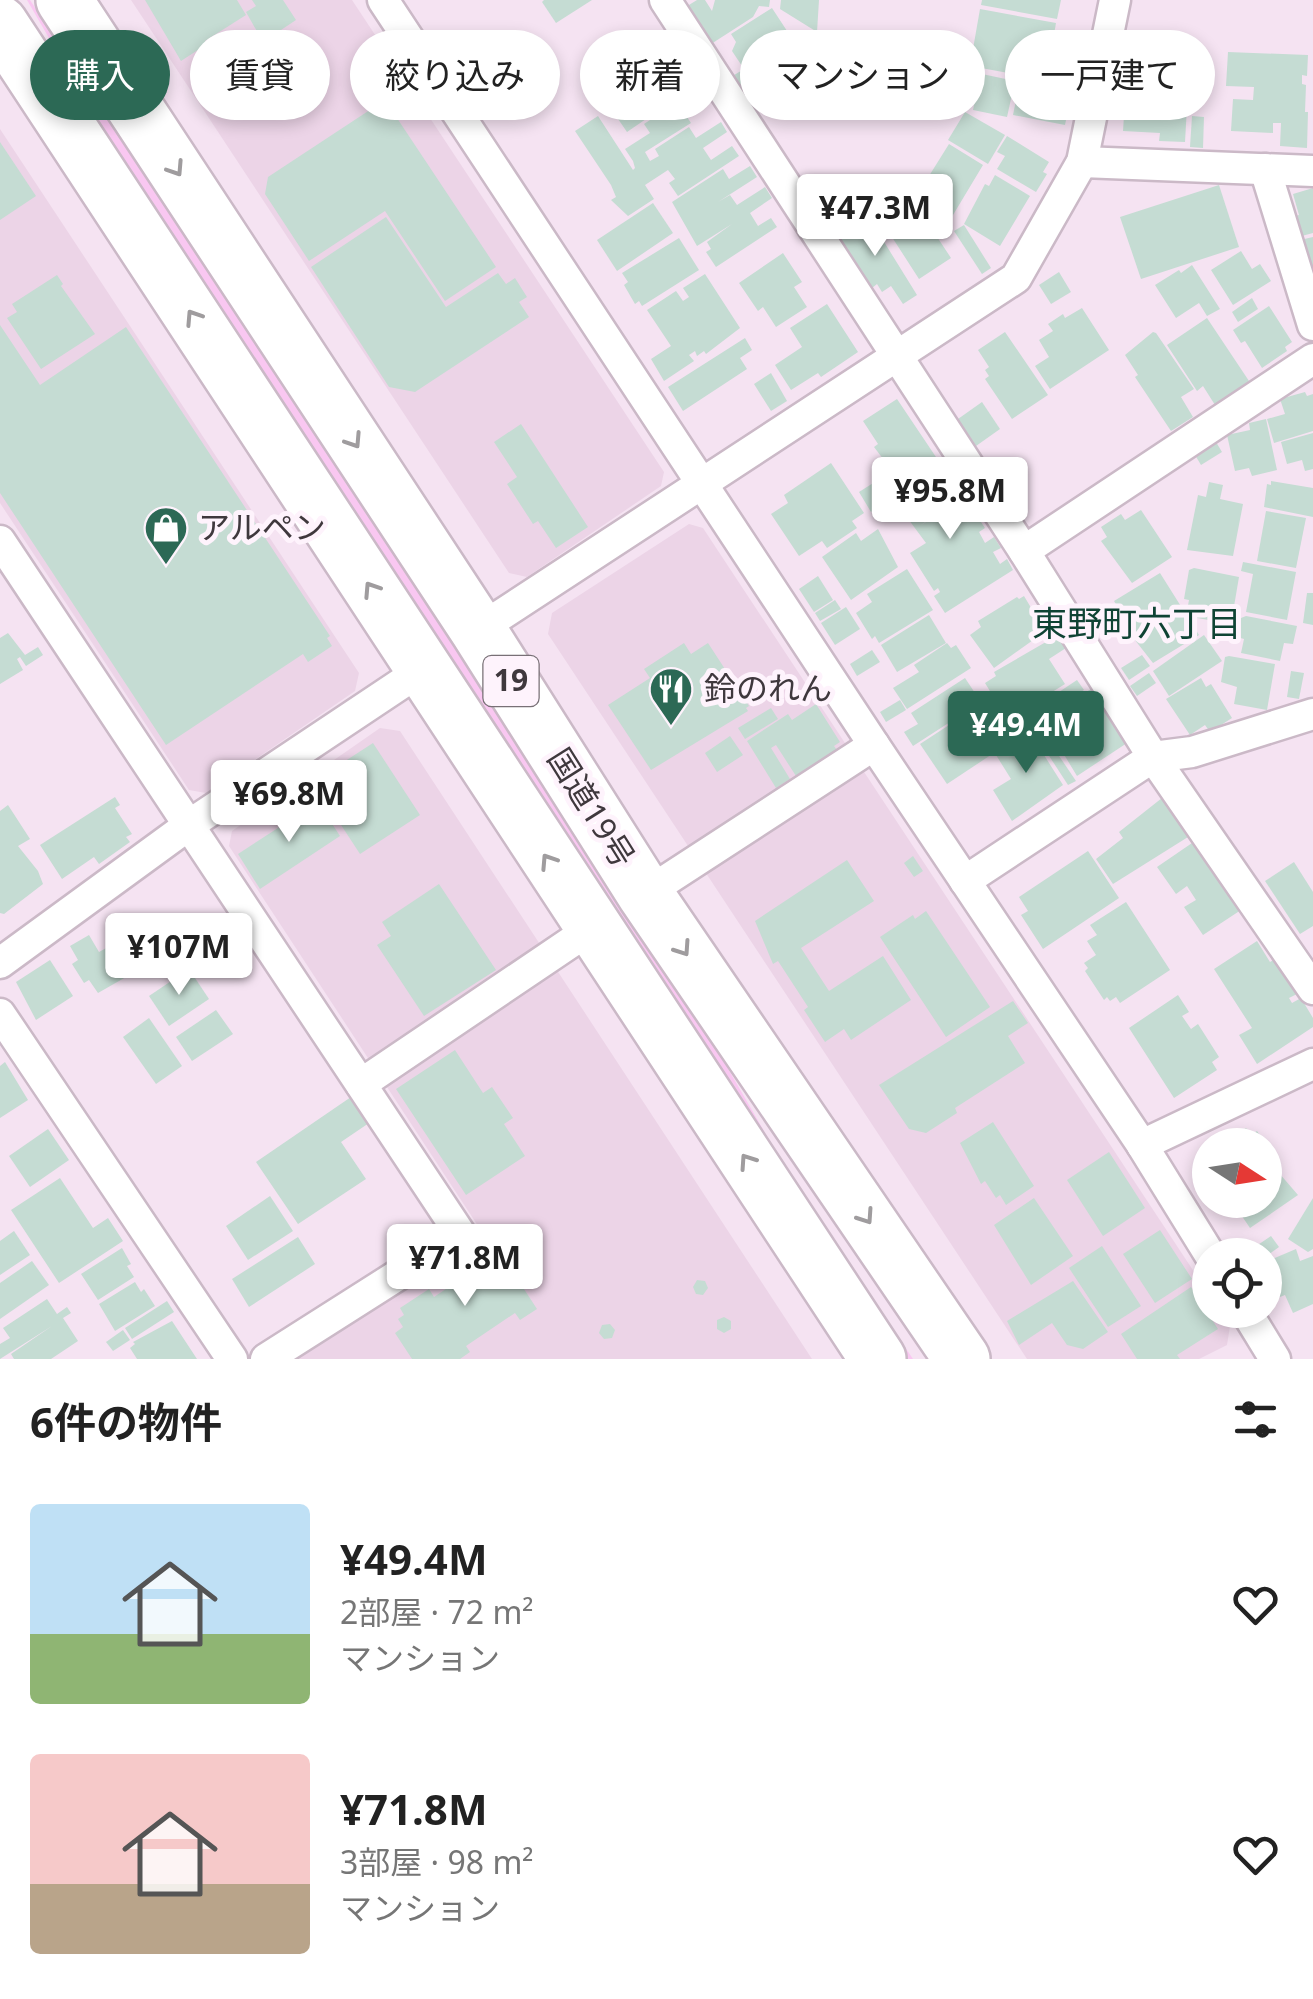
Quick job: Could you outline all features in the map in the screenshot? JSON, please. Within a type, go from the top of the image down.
[{"type":"highway","name":"国道19号","points":[[64,0],[478,630],[646,894],[962,1359]]},
{"type":"highway","name":"国道19号","points":[[0,24],[878,1359]]},
{"type":"street","points":[[383,0],[1142,1145],[1199,1238]]},
{"type":"street","points":[[665,0],[1154,757],[1313,989]]},
{"type":"street","points":[[478,630],[1016,278],[1082,162],[1115,0]]},
{"type":"street","points":[[1082,162],[1313,171]]},
{"type":"street","points":[[1265,169],[1313,325]]},
{"type":"street","points":[[1024,551],[1313,359]]},
{"type":"street","points":[[0,541],[461,1235],[266,1359]]},
{"type":"street","points":[[0,962],[189,824],[424,669]]},
{"type":"street","points":[[965,881],[1154,757],[1192,752],[1313,714]]},
{"type":"street","points":[[646,894],[874,746]]},
{"type":"street","points":[[361,1084],[592,928]]},
{"type":"street","points":[[0,1014],[232,1359]]},
{"type":"street","points":[[1142,1145],[1313,1064]]},
{"type":"street","points":[[1256,1328],[1275,1359]]},
{"type":"shaded area","points":[[27,0],[50,30],[44,30]]},
{"type":"shaded area","points":[[131,0],[352,0],[372,30],[350,30],[350,120],[431,120],[664,472],[661,486],[527,577],[509,573],[210,120],[330,120],[330,30],[190,30],[190,89],[170,59],[170,30],[151,30]]},
{"type":"shaded area","points":[[96,120],[109,120],[693,1008],[787,1171],[913,1359],[907,1359]]},
{"type":"shaded area","points":[[0,129],[359,673],[355,691],[206,793],[189,790],[0,503]]},
{"type":"shaded area","points":[[689,524],[703,528],[1192,1269],[1192,1328],[1230,1328],[1227,1345],[1199,1359],[1027,1359],[548,634],[552,613]]},
{"type":"shaded area","points":[[380,728],[400,731],[812,1359],[289,1359],[482,1232],[229,846],[232,831]]},
{"type":"building","points":[[145,0],[237,0],[246,15],[222,30],[190,30],[190,55],[181,61],[170,42],[170,30],[163,30]]},
{"type":"building","points":[[252,0],[283,0],[296,20],[281,30],[256,30],[246,12],[256,6]]},
{"type":"building","points":[[544,0],[592,0],[556,23]]},
{"type":"building","points":[[697,0],[705,0],[712,11],[715,0],[770,0],[769,7],[759,6],[753,17],[720,38],[720,30],[698,30],[684,8]]},
{"type":"building","points":[[781,0],[819,0],[817,30],[814,30],[780,9]]},
{"type":"building","points":[[982,0],[1061,0],[1057,19],[981,5]]},
{"type":"building","points":[[772,8],[786,30],[740,30],[740,63],[732,51],[736,42],[731,34]]},
{"type":"building","points":[[980,9],[1056,23],[1055,30],[1005,30],[1005,72],[985,69],[985,30],[976,30]]},
{"type":"building","points":[[1228,52],[1308,55],[1307,76],[1302,75],[1308,112],[1307,148],[1280,146],[1281,123],[1273,123],[1273,133],[1231,131],[1233,99],[1253,100],[1254,87],[1226,86]]},
{"type":"building","points":[[740,71],[740,88],[739,89],[731,77]]},
{"type":"building","points":[[985,75],[1005,79],[1005,117],[985,112]]},
{"type":"building","points":[[355,120],[398,120],[496,267],[445,301],[385,211],[309,261],[265,194],[268,177]]},
{"type":"building","points":[[592,120],[601,120],[633,170],[633,161],[625,149],[650,133],[644,124],[650,120],[691,123],[645,152],[650,161],[659,156],[655,149],[689,127],[696,138],[721,122],[727,132],[703,148],[711,160],[732,146],[739,156],[678,196],[669,183],[675,179],[668,170],[645,185],[654,199],[628,216],[611,200],[616,197],[611,185],[575,131]]},
{"type":"building","points":[[619,120],[645,120],[627,132]]},
{"type":"building","points":[[960,120],[979,120],[1005,135],[988,164],[948,140]]},
{"type":"building","points":[[1039,120],[1066,120],[1065,125]]},
{"type":"building","points":[[1124,120],[1186,120],[1185,142],[1159,141],[1160,133],[1123,131]]},
{"type":"building","points":[[1192,120],[1204,120],[1203,148],[1190,147]]},
{"type":"building","points":[[1007,136],[1049,162],[1036,192],[997,169],[1005,156],[997,152]]},
{"type":"building","points":[[0,142],[36,196],[0,220]]},
{"type":"building","points":[[949,144],[983,165],[950,220],[935,210],[939,203],[919,192]]},
{"type":"building","points":[[750,166],[757,177],[718,202],[730,195],[737,205],[765,187],[772,198],[750,213],[758,226],[771,218],[777,227],[716,267],[706,252],[711,249],[707,242],[732,224],[697,246],[672,202],[723,169],[729,179]]},
{"type":"building","points":[[995,175],[1030,196],[1000,246],[964,224],[985,184],[989,186]]},
{"type":"building","points":[[1219,185],[1239,247],[1141,279],[1120,217]]},
{"type":"building","points":[[1313,188],[1313,233],[1298,237],[1292,217],[1299,215],[1293,194]]},
{"type":"building","points":[[653,203],[673,233],[617,271],[597,240]]},
{"type":"building","points":[[916,205],[951,258],[919,279],[881,220],[898,209],[901,214]]},
{"type":"building","points":[[868,216],[917,295],[903,304],[891,286],[882,292],[877,284],[872,288],[836,236]]},
{"type":"building","points":[[386,217],[446,307],[498,273],[506,284],[515,278],[527,297],[519,302],[529,317],[415,392],[389,387],[311,267]]},
{"type":"building","points":[[964,225],[991,268],[982,274],[954,231]]},
{"type":"building","points":[[1313,237],[1313,268],[1309,269],[1300,240]]},
{"type":"building","points":[[679,238],[699,270],[642,306],[639,301],[635,304],[622,273]]},
{"type":"building","points":[[1241,251],[1252,269],[1260,264],[1271,281],[1233,305],[1211,270]]},
{"type":"building","points":[[783,253],[802,282],[794,287],[807,307],[776,327],[763,307],[758,311],[739,283]]},
{"type":"building","points":[[1192,265],[1220,309],[1207,316],[1199,303],[1176,318],[1155,285]]},
{"type":"building","points":[[1059,272],[1071,292],[1051,304],[1039,285]]},
{"type":"building","points":[[705,274],[740,328],[706,354],[704,351],[697,356],[695,351],[689,355],[694,361],[664,381],[651,359],[671,346],[647,310],[676,291],[683,301],[689,297],[683,288]]},
{"type":"building","points":[[57,275],[95,334],[41,369],[7,318],[17,312],[12,304]]},
{"type":"building","points":[[1252,298],[1258,309],[1238,322],[1232,312]]},
{"type":"building","points":[[827,304],[858,352],[821,377],[818,373],[791,390],[775,365],[802,347],[790,328]]},
{"type":"building","points":[[1269,306],[1292,342],[1285,347],[1287,351],[1262,368],[1233,330]]},
{"type":"building","points":[[1082,308],[1109,350],[1050,389],[1035,366],[1049,357],[1039,340],[1053,331],[1048,324]]},
{"type":"building","points":[[1207,318],[1249,381],[1215,405],[1203,386],[1197,391],[1167,345]]},
{"type":"building","points":[[0,325],[40,385],[126,327],[330,636],[327,638],[332,646],[308,662],[303,654],[166,745],[0,493]]},
{"type":"building","points":[[1005,332],[1048,395],[1012,419],[985,379],[989,367],[978,350]]},
{"type":"building","points":[[1153,332],[1194,389],[1181,397],[1193,417],[1171,431],[1125,355]]},
{"type":"building","points":[[745,338],[752,350],[740,358],[747,369],[683,411],[668,387]]},
{"type":"building","points":[[771,373],[787,401],[771,411],[754,384]]},
{"type":"building","points":[[1305,392],[1307,396],[1313,394],[1313,431],[1274,443],[1267,419],[1285,414],[1280,399]]},
{"type":"building","points":[[897,399],[942,466],[906,489],[874,447],[878,444],[863,421]]},
{"type":"building","points":[[982,402],[1000,429],[976,446],[958,419]]},
{"type":"building","points":[[1266,419],[1277,470],[1252,476],[1249,468],[1235,471],[1227,435],[1250,430],[1249,423]]},
{"type":"building","points":[[521,424],[588,527],[556,548],[538,521],[533,524],[507,484],[517,477],[494,442]]},
{"type":"building","points":[[1313,433],[1313,469],[1305,471],[1302,460],[1287,464],[1281,442]]},
{"type":"building","points":[[1216,442],[1222,452],[1201,465],[1195,455]]},
{"type":"building","points":[[831,463],[864,513],[852,521],[857,528],[827,548],[822,541],[799,556],[771,514],[788,503],[784,495]]},
{"type":"building","points":[[942,470],[964,495],[921,525],[947,509],[951,516],[969,504],[985,528],[979,532],[985,543],[994,537],[1001,548],[993,552],[1000,564],[1007,559],[1013,570],[945,613],[934,596],[940,592],[938,588],[934,591],[910,553],[926,543],[903,512],[897,515],[889,503]]},
{"type":"building","points":[[889,473],[901,494],[871,512],[859,492]]},
{"type":"building","points":[[1271,481],[1313,488],[1313,517],[1264,507],[1267,484],[1271,485]]},
{"type":"building","points":[[1209,482],[1223,485],[1220,499],[1243,504],[1233,556],[1187,550],[1198,495],[1206,497]]},
{"type":"building","points":[[1141,510],[1172,557],[1132,583],[1101,541],[1107,537],[1101,527],[1121,514],[1125,520]]},
{"type":"building","points":[[1266,511],[1306,518],[1296,568],[1257,561]]},
{"type":"building","points":[[878,529],[898,567],[851,600],[822,557],[856,533],[861,541]]},
{"type":"building","points":[[1243,562],[1296,572],[1287,620],[1246,612],[1253,574],[1241,571]]},
{"type":"building","points":[[907,569],[933,610],[879,643],[875,636],[872,639],[856,613],[872,602],[867,594]]},
{"type":"building","points":[[1189,570],[1239,577],[1231,624],[1186,616],[1189,600],[1184,599]]},
{"type":"building","points":[[1160,573],[1199,635],[1153,663],[1131,635],[1134,633],[1114,601]]},
{"type":"building","points":[[818,576],[833,600],[814,612],[799,589]]},
{"type":"building","points":[[1307,593],[1313,593],[1313,625],[1303,623]]},
{"type":"building","points":[[1024,596],[1039,621],[1033,632],[1036,638],[994,668],[970,635],[981,627],[978,621]]},
{"type":"building","points":[[835,600],[841,609],[820,621],[815,613]]},
{"type":"building","points":[[846,607],[860,629],[835,645],[821,623]]},
{"type":"building","points":[[929,615],[946,643],[897,672],[881,645]]},
{"type":"building","points":[[1241,618],[1297,626],[1293,644],[1284,643],[1280,661],[1241,653],[1244,639],[1237,637]]},
{"type":"building","points":[[8,633],[25,655],[38,647],[43,655],[26,666],[20,657],[17,659],[23,670],[0,684],[0,638]]},
{"type":"building","points":[[1058,635],[1066,648],[1049,659],[1065,684],[1017,714],[1005,696],[996,701],[985,683],[996,676],[994,672]]},
{"type":"building","points":[[1204,635],[1222,661],[1169,696],[1153,671]]},
{"type":"building","points":[[684,643],[691,654],[708,643],[749,706],[748,711],[651,770],[608,705],[650,678],[644,669]]},
{"type":"building","points":[[947,643],[951,648],[956,645],[971,668],[907,709],[893,688],[919,672],[914,665]]},
{"type":"building","points":[[872,650],[880,662],[857,676],[850,664]]},
{"type":"building","points":[[1142,655],[1150,666],[1129,680],[1121,668]]},
{"type":"building","points":[[1225,657],[1275,664],[1267,710],[1234,704],[1237,687],[1221,682]]},
{"type":"building","points":[[1291,671],[1304,673],[1299,699],[1287,697]]},
{"type":"building","points":[[1149,673],[1156,683],[1137,696],[1130,686]]},
{"type":"building","points":[[965,678],[981,702],[913,746],[904,732],[918,724],[911,713]]},
{"type":"building","points":[[1201,678],[1206,687],[1211,684],[1232,718],[1210,732],[1205,725],[1190,735],[1166,699]]},
{"type":"building","points":[[1077,680],[1084,690],[1041,718],[1035,708]]},
{"type":"building","points":[[1091,689],[1127,743],[1077,776],[1051,733],[1071,720],[1062,707]]},
{"type":"building","points":[[989,699],[1015,739],[947,784],[920,744]]},
{"type":"building","points":[[900,700],[906,710],[886,722],[880,712]]},
{"type":"building","points":[[816,704],[840,742],[834,746],[837,750],[796,776],[776,745],[771,748],[790,779],[776,788],[747,741],[788,714],[792,720]]},
{"type":"building","points":[[771,708],[778,719],[745,739],[738,728]]},
{"type":"building","points":[[1040,728],[1046,739],[1037,744],[1063,785],[1012,821],[993,790],[1011,779],[996,755]]},
{"type":"building","points":[[730,736],[743,755],[717,772],[705,753]]},
{"type":"building","points":[[1049,741],[1076,781],[1068,785],[1042,745]]},
{"type":"building","points":[[373,743],[420,815],[360,854],[313,782]]},
{"type":"building","points":[[115,797],[120,805],[115,808],[132,834],[126,837],[130,842],[99,864],[94,857],[62,879],[40,845]]},
{"type":"building","points":[[1162,798],[1188,837],[1113,884],[1096,859],[1123,838],[1119,832]]},
{"type":"building","points":[[318,802],[340,836],[260,889],[238,854]]},
{"type":"building","points":[[8,805],[30,839],[18,846],[43,884],[4,914],[0,913],[0,811]]},
{"type":"building","points":[[1195,841],[1241,910],[1203,935],[1184,907],[1196,900],[1187,886],[1176,894],[1157,867]]},
{"type":"building","points":[[1088,851],[1119,898],[1043,949],[1021,915],[1028,911],[1019,897]]},
{"type":"building","points":[[913,856],[923,871],[914,877],[904,863]]},
{"type":"building","points":[[847,860],[874,901],[801,948],[829,991],[883,956],[911,1000],[851,1040],[844,1029],[825,1042],[778,961],[773,964],[755,921]]},
{"type":"building","points":[[1294,862],[1313,892],[1313,926],[1300,934],[1265,881]]},
{"type":"building","points":[[439,884],[496,970],[424,1016],[377,945],[391,936],[382,922]]},
{"type":"building","points":[[1126,902],[1170,970],[1120,1003],[1116,997],[1104,1000],[1084,963],[1096,955],[1087,941],[1097,935],[1090,925]]},
{"type":"building","points":[[926,911],[990,1007],[946,1037],[880,937]]},
{"type":"building","points":[[89,935],[99,952],[108,947],[126,977],[98,993],[89,980],[84,983],[72,964],[78,960],[70,946]]},
{"type":"building","points":[[1257,941],[1270,962],[1275,959],[1297,994],[1289,998],[1292,1003],[1301,998],[1313,1018],[1313,1027],[1257,1064],[1239,1035],[1252,1028],[1214,969]]},
{"type":"building","points":[[50,960],[73,996],[36,1020],[16,982]]},
{"type":"building","points":[[189,969],[209,999],[169,1026],[149,996]]},
{"type":"building","points":[[1178,995],[1189,1012],[1182,1016],[1191,1029],[1198,1024],[1219,1057],[1212,1062],[1217,1070],[1174,1098],[1129,1028]]},
{"type":"building","points":[[1013,1001],[1028,1023],[1008,1036],[1025,1063],[955,1108],[957,1113],[926,1133],[909,1129],[879,1085]]},
{"type":"building","points":[[216,1010],[233,1034],[192,1061],[176,1037]]},
{"type":"building","points":[[149,1018],[182,1066],[156,1084],[123,1037]]},
{"type":"building","points":[[455,1050],[483,1093],[492,1087],[513,1118],[504,1124],[525,1156],[466,1195],[396,1089]]},
{"type":"building","points":[[5,1062],[28,1100],[0,1118],[0,1066]]},
{"type":"building","points":[[351,1097],[369,1123],[341,1142],[366,1179],[298,1224],[256,1162]]},
{"type":"building","points":[[993,1122],[1034,1186],[1006,1205],[985,1181],[981,1184],[960,1143]]},
{"type":"building","points":[[48,1129],[69,1160],[30,1187],[9,1156]]},
{"type":"building","points":[[1109,1152],[1145,1208],[1103,1236],[1067,1180]]},
{"type":"building","points":[[1282,1176],[1298,1195],[1282,1206]]},
{"type":"building","points":[[60,1178],[93,1228],[108,1218],[123,1241],[59,1283],[11,1210]]},
{"type":"building","points":[[270,1196],[293,1231],[248,1260],[226,1226]]},
{"type":"building","points":[[1034,1198],[1073,1256],[1031,1285],[994,1225]]},
{"type":"building","points":[[1313,1198],[1313,1249],[1308,1252],[1288,1239]]},
{"type":"building","points":[[1243,1218],[1265,1218],[1250,1228]]},
{"type":"building","points":[[1160,1230],[1192,1279],[1155,1303],[1123,1254]]},
{"type":"building","points":[[14,1231],[30,1255],[0,1275],[0,1241]]},
{"type":"building","points":[[298,1237],[315,1264],[249,1307],[232,1279]]},
{"type":"building","points":[[497,1243],[509,1262],[513,1259],[529,1285],[524,1289],[537,1309],[520,1320],[515,1313],[466,1346],[470,1352],[460,1359],[412,1359],[395,1333],[403,1327],[398,1319],[404,1315],[400,1308],[429,1289],[434,1297],[483,1264],[477,1256]]},
{"type":"building","points":[[1102,1246],[1141,1306],[1108,1327],[1069,1268]]},
{"type":"building","points":[[122,1248],[134,1277],[98,1300],[81,1274]]},
{"type":"building","points":[[1296,1249],[1300,1261],[1313,1256],[1313,1304],[1293,1313],[1285,1295],[1282,1296],[1282,1255]]},
{"type":"building","points":[[32,1261],[49,1285],[0,1319],[0,1283]]},
{"type":"building","points":[[697,1280],[705,1281],[708,1288],[703,1295],[696,1294],[693,1287]]},
{"type":"building","points":[[1073,1281],[1108,1332],[1083,1349],[1067,1345],[1052,1323],[1019,1345],[1007,1321]]},
{"type":"building","points":[[135,1282],[155,1306],[115,1331],[99,1304]]},
{"type":"building","points":[[1191,1287],[1192,1328],[1218,1329],[1177,1355],[1180,1359],[1137,1359],[1121,1334]]},
{"type":"building","points":[[47,1299],[57,1314],[67,1307],[71,1313],[63,1318],[78,1341],[51,1359],[14,1359],[11,1354],[52,1326],[0,1359],[0,1344],[10,1338],[3,1328]]},
{"type":"building","points":[[167,1301],[174,1312],[132,1339],[125,1328]]},
{"type":"building","points":[[724,1317],[731,1321],[731,1329],[724,1333],[717,1329],[717,1320]]},
{"type":"building","points":[[172,1321],[197,1359],[137,1359],[130,1348],[133,1342]]},
{"type":"building","points":[[610,1324],[615,1330],[612,1338],[604,1339],[599,1333],[602,1325]]},
{"type":"building","points":[[123,1330],[130,1340],[113,1351],[106,1342]]},
{"type":"place","name":"アルペン","points":[[166,566]]},
{"type":"place","name":"鈴のれん","points":[[671,727]]},
{"type":"district","name":"東野町六丁目","points":[[1137,624]]}]
